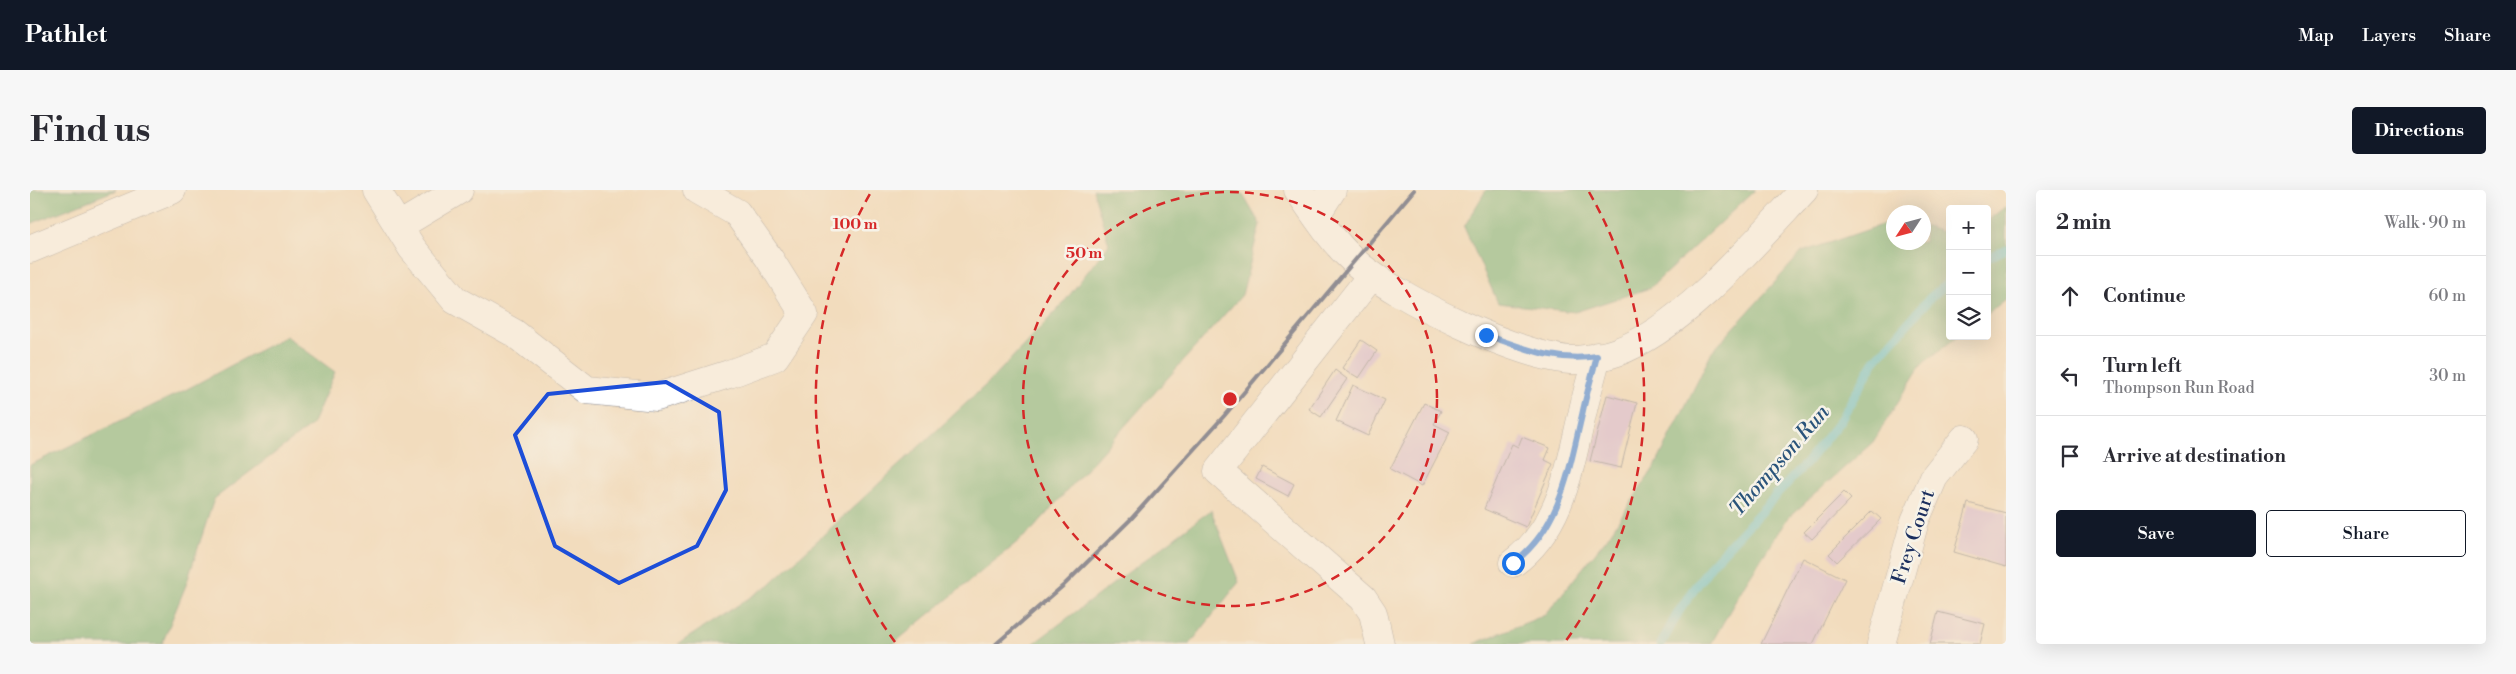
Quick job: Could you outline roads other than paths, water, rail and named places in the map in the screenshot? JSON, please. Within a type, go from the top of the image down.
[{"type":"street","points":[[30,249],[172,190]]},
{"type":"street","points":[[376,190],[412,248],[456,300],[514,333],[587,390],[657,396],[775,357],[804,314],[769,258],[737,213],[697,190]]},
{"type":"street","points":[[398,226],[459,190]]},
{"type":"street","points":[[1298,190],[1329,234],[1354,262],[1416,303],[1486,335],[1536,353],[1576,360],[1616,353],[1651,335],[1686,309],[1755,242],[1804,190]]},
{"type":"street","points":[[1316,215],[1332,190]]},
{"type":"street","points":[[1372,275],[1218,470],[1363,598],[1373,614],[1380,644]]},
{"type":"street","points":[[1513,563],[1530,551],[1553,516],[1567,480],[1597,356]]},
{"type":"street","name":"Frey Court","points":[[1881,644],[1915,521],[1934,477],[1964,438]]},
{"type":"waterway","name":"Thompson Run","points":[[1991,256],[2006,249]]},
{"type":"waterway","name":"Thompson Run","points":[[1661,644],[1679,611],[1712,564],[1807,462],[1839,422],[1874,362],[1930,298],[1946,284]]},
{"type":"railway","points":[[996,644],[1064,585],[1131,519],[1224,416],[1414,190]]}]
